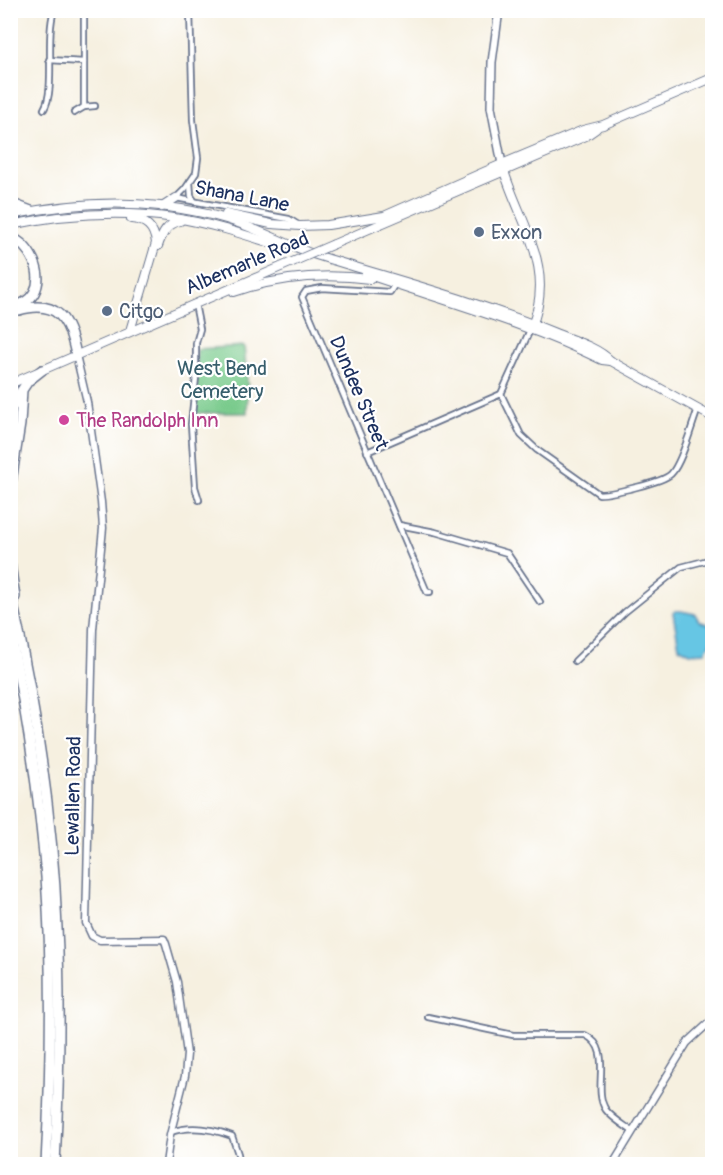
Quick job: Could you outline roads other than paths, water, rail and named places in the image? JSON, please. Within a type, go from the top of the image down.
[{"type":"highway","points":[[10,203],[31,211]]},
{"type":"highway","points":[[10,237],[23,244],[28,251],[34,263],[37,278],[32,296],[10,311]]},
{"type":"highway","points":[[10,311],[37,306],[54,310],[63,320],[76,355]]},
{"type":"highway","points":[[10,488],[17,447],[22,390],[28,381],[42,370]]},
{"type":"highway","points":[[11,384],[20,411]]},
{"type":"highway","points":[[10,564],[15,632],[14,651]]},
{"type":"highway","points":[[10,591],[15,632],[37,727],[55,886],[59,1029],[55,1164]]},
{"type":"highway","points":[[10,641],[14,651],[34,770],[46,877],[51,1009],[46,1164]]},
{"type":"main road","points":[[499,10],[492,62],[491,107],[509,189],[532,239],[539,267],[539,298],[531,327]]},
{"type":"main road","points":[[190,211],[198,208],[271,224],[300,226],[358,221],[393,213],[503,168],[583,130],[603,125],[712,78]]},
{"type":"main road","name":"Albemarle Road","points":[[11,384],[364,230],[403,216],[503,168]]},
{"type":"main road","points":[[162,207],[176,198]]},
{"type":"main road","points":[[10,215],[102,204],[162,207],[224,218],[266,238],[382,280],[531,327]]},
{"type":"main road","name":"Albemarle Road","points":[[364,230],[393,213]]},
{"type":"main road","points":[[112,214],[141,220],[151,227],[156,239],[153,259]]},
{"type":"main road","points":[[10,225],[59,217],[112,214],[163,216],[266,238],[459,298],[611,362],[712,417]]},
{"type":"main road","points":[[130,331],[153,259],[167,228],[174,222],[186,220]]},
{"type":"main road","points":[[218,294],[291,279],[337,277],[382,280]]},
{"type":"street","points":[[44,109],[50,98],[49,32],[54,10]]},
{"type":"street","points":[[74,11],[84,13],[91,10]]},
{"type":"street","points":[[176,198],[196,173],[198,158],[193,120],[190,10]]},
{"type":"street","points":[[84,13],[84,107]]},
{"type":"street","points":[[49,60],[84,62]]},
{"type":"street","points":[[74,113],[84,107],[95,106]]},
{"type":"street","points":[[190,182],[191,196],[195,202]]},
{"type":"street","name":"Shana Lane","points":[[176,198],[262,216],[289,219],[300,226]]},
{"type":"street","name":"Dundee Street","points":[[395,284],[390,292],[322,288],[306,291],[302,297],[427,592],[430,592]]},
{"type":"street","points":[[195,304],[200,329],[196,343],[196,377],[191,424],[194,477],[199,500]]},
{"type":"street","points":[[368,452],[501,394],[531,327]]},
{"type":"street","name":"Lewallen Road","points":[[76,355],[87,402],[103,528],[93,629],[86,923],[92,936],[100,940],[164,939],[177,982],[187,1054],[185,1076],[171,1132],[166,1164]]},
{"type":"street","points":[[501,394],[521,435],[537,450],[599,494],[649,484],[671,474],[678,463],[698,409]]},
{"type":"street","points":[[398,525],[435,532],[507,553],[540,602]]},
{"type":"street","points":[[575,661],[625,612],[681,567],[712,560]]},
{"type":"street","points":[[428,1017],[513,1035],[585,1035],[594,1040],[599,1047],[602,1097],[605,1109],[632,1131]]},
{"type":"street","points":[[613,1164],[687,1043],[712,1020]]},
{"type":"street","points":[[171,1132],[195,1128],[232,1136],[239,1164]]},
{"type":"water","points":[[675,611],[695,614],[699,621],[712,626],[712,639],[705,652],[690,653],[679,647],[673,613]]},
{"type":"place","name":"Exxon","points":[[479,232]]},
{"type":"place","name":"Citgo","points":[[107,311]]},
{"type":"place","name":"The Randolph Inn","points":[[64,420]]},
{"type":"park label","name":"West Bend Cemetery","points":[[222,380]]}]
